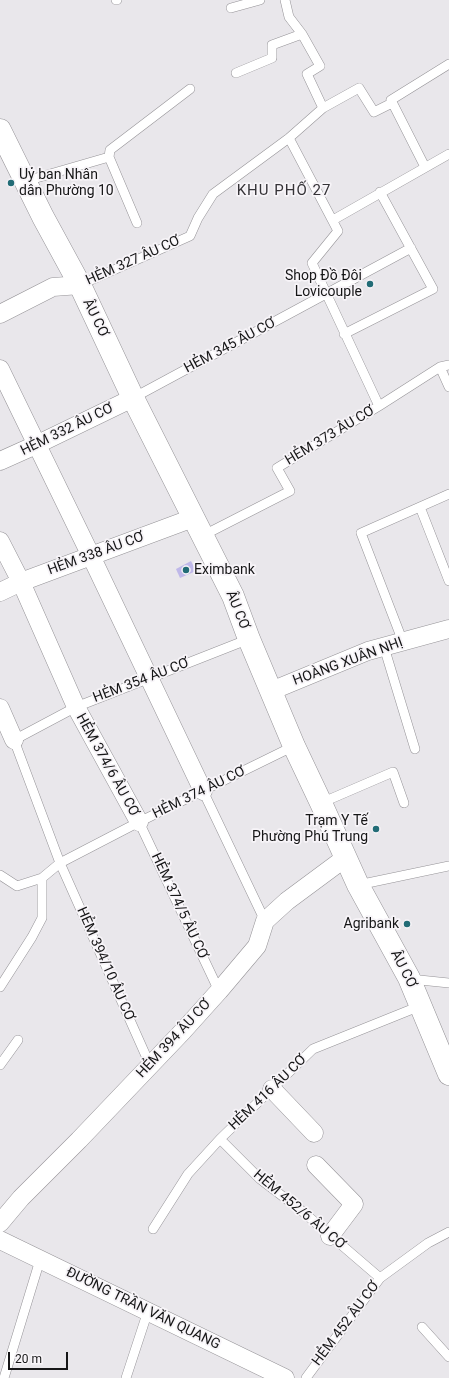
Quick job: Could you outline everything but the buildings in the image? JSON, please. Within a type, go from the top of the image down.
[{"type":"main road","name":"ÂU CƠ","points":[[0,130],[43,216],[80,285],[133,398],[233,596],[249,639],[294,746],[358,885],[409,978],[449,1074]]},
{"type":"street","points":[[0,314],[52,287],[80,285]]},
{"type":"street","points":[[0,369],[92,556],[203,791]]},
{"type":"street","name":"HẺM 332 ÂU CƠ","points":[[0,461],[133,398]]},
{"type":"street","name":"HẺM 338 ÂU CƠ","points":[[0,592],[21,582],[92,556],[198,527]]},
{"type":"street","name":"HẺM 374/6 ÂU CƠ","points":[[0,540],[21,582],[76,707],[139,822]]},
{"type":"street","name":"HOÀNG XUÂN NHỊ","points":[[271,691],[368,651],[448,632]]},
{"type":"street","points":[[0,708],[14,740]]},
{"type":"street","name":"HẺM 394 ÂU CƠ","points":[[0,1223],[21,1198],[79,1140],[219,991],[257,946],[265,921],[287,901],[345,858]]},
{"type":"street","points":[[272,1089],[314,1133]]},
{"type":"street","points":[[316,1165],[354,1204],[330,1236]]},
{"type":"street","name":"ĐƯỜNG TRẦN VĂN QUANG","points":[[0,1240],[148,1311],[274,1376]]},
{"type":"lane","points":[[231,8],[260,0]]},
{"type":"lane","points":[[285,0],[289,17],[302,34],[320,66],[307,74],[323,108]]},
{"type":"lane","points":[[236,73],[272,58],[272,45],[302,34]]},
{"type":"lane","points":[[425,167],[391,100],[449,64]]},
{"type":"lane","name":"HẺM 327 ÂU CƠ","points":[[80,285],[190,236],[198,218],[213,194],[289,138],[323,108],[359,88],[374,112],[392,103]]},
{"type":"lane","points":[[137,223],[109,157],[110,150],[190,89]]},
{"type":"lane","points":[[289,138],[338,231],[312,263],[379,406]]},
{"type":"lane","points":[[333,220],[449,154]]},
{"type":"lane","points":[[26,181],[109,157]]},
{"type":"lane","points":[[344,334],[433,289],[380,192]]},
{"type":"lane","name":"HẺM 345 ÂU CƠ","points":[[133,398],[410,248]]},
{"type":"lane","name":"HẺM 373 ÂU CƠ","points":[[198,527],[290,491],[277,468],[440,367],[449,365]]},
{"type":"lane","points":[[440,367],[449,387]]},
{"type":"lane","points":[[403,642],[361,533],[449,494]]},
{"type":"lane","points":[[420,507],[449,581]]},
{"type":"lane","name":"HẺM 354 ÂU CƠ","points":[[14,740],[76,707],[249,639]]},
{"type":"lane","points":[[384,647],[415,749]]},
{"type":"lane","name":"HẺM 394/10 ÂU CƠ","points":[[14,740],[60,863],[150,1065]]},
{"type":"lane","name":"HẺM 374 ÂU CƠ","points":[[0,875],[17,886],[42,878],[60,863],[139,822],[294,746]]},
{"type":"lane","points":[[321,803],[393,772],[404,804]]},
{"type":"lane","points":[[203,791],[265,921]]},
{"type":"lane","name":"HẺM 374/5 ÂU CƠ","points":[[139,822],[219,991]]},
{"type":"lane","points":[[358,885],[449,866]]},
{"type":"lane","points":[[0,987],[32,937],[42,918],[42,878]]},
{"type":"lane","points":[[409,978],[449,984]]},
{"type":"lane","name":"HẺM 416 ÂU CƠ","points":[[153,1229],[188,1174],[220,1139],[313,1049],[420,1006]]},
{"type":"lane","points":[[0,1065],[18,1040]]},
{"type":"lane","name":"HẺM 452/6 ÂU CƠ","points":[[220,1139],[260,1179],[302,1210],[380,1278]]},
{"type":"lane","name":"HẺM 452 ÂU CƠ","points":[[306,1378],[380,1278],[428,1243],[449,1232]]},
{"type":"lane","points":[[4,1378],[40,1260]]},
{"type":"lane","points":[[126,1378],[148,1311]]},
{"type":"lane","points":[[422,1327],[449,1357]]},
{"type":"place","name":"Uỷ ban Nhân dân Phường 10","points":[[11,183]]},
{"type":"place","name":"Shop Đồ Đôi Lovicouple","points":[[370,284]]},
{"type":"place","name":"Eximbank","points":[[186,570]]},
{"type":"place","name":"Trạm Y Tế Phường Phú Trung","points":[[376,829]]},
{"type":"place","name":"Agribank","points":[[407,924]]},
{"type":"district","name":"KHU PHỐ 27","points":[[284,191]]}]
